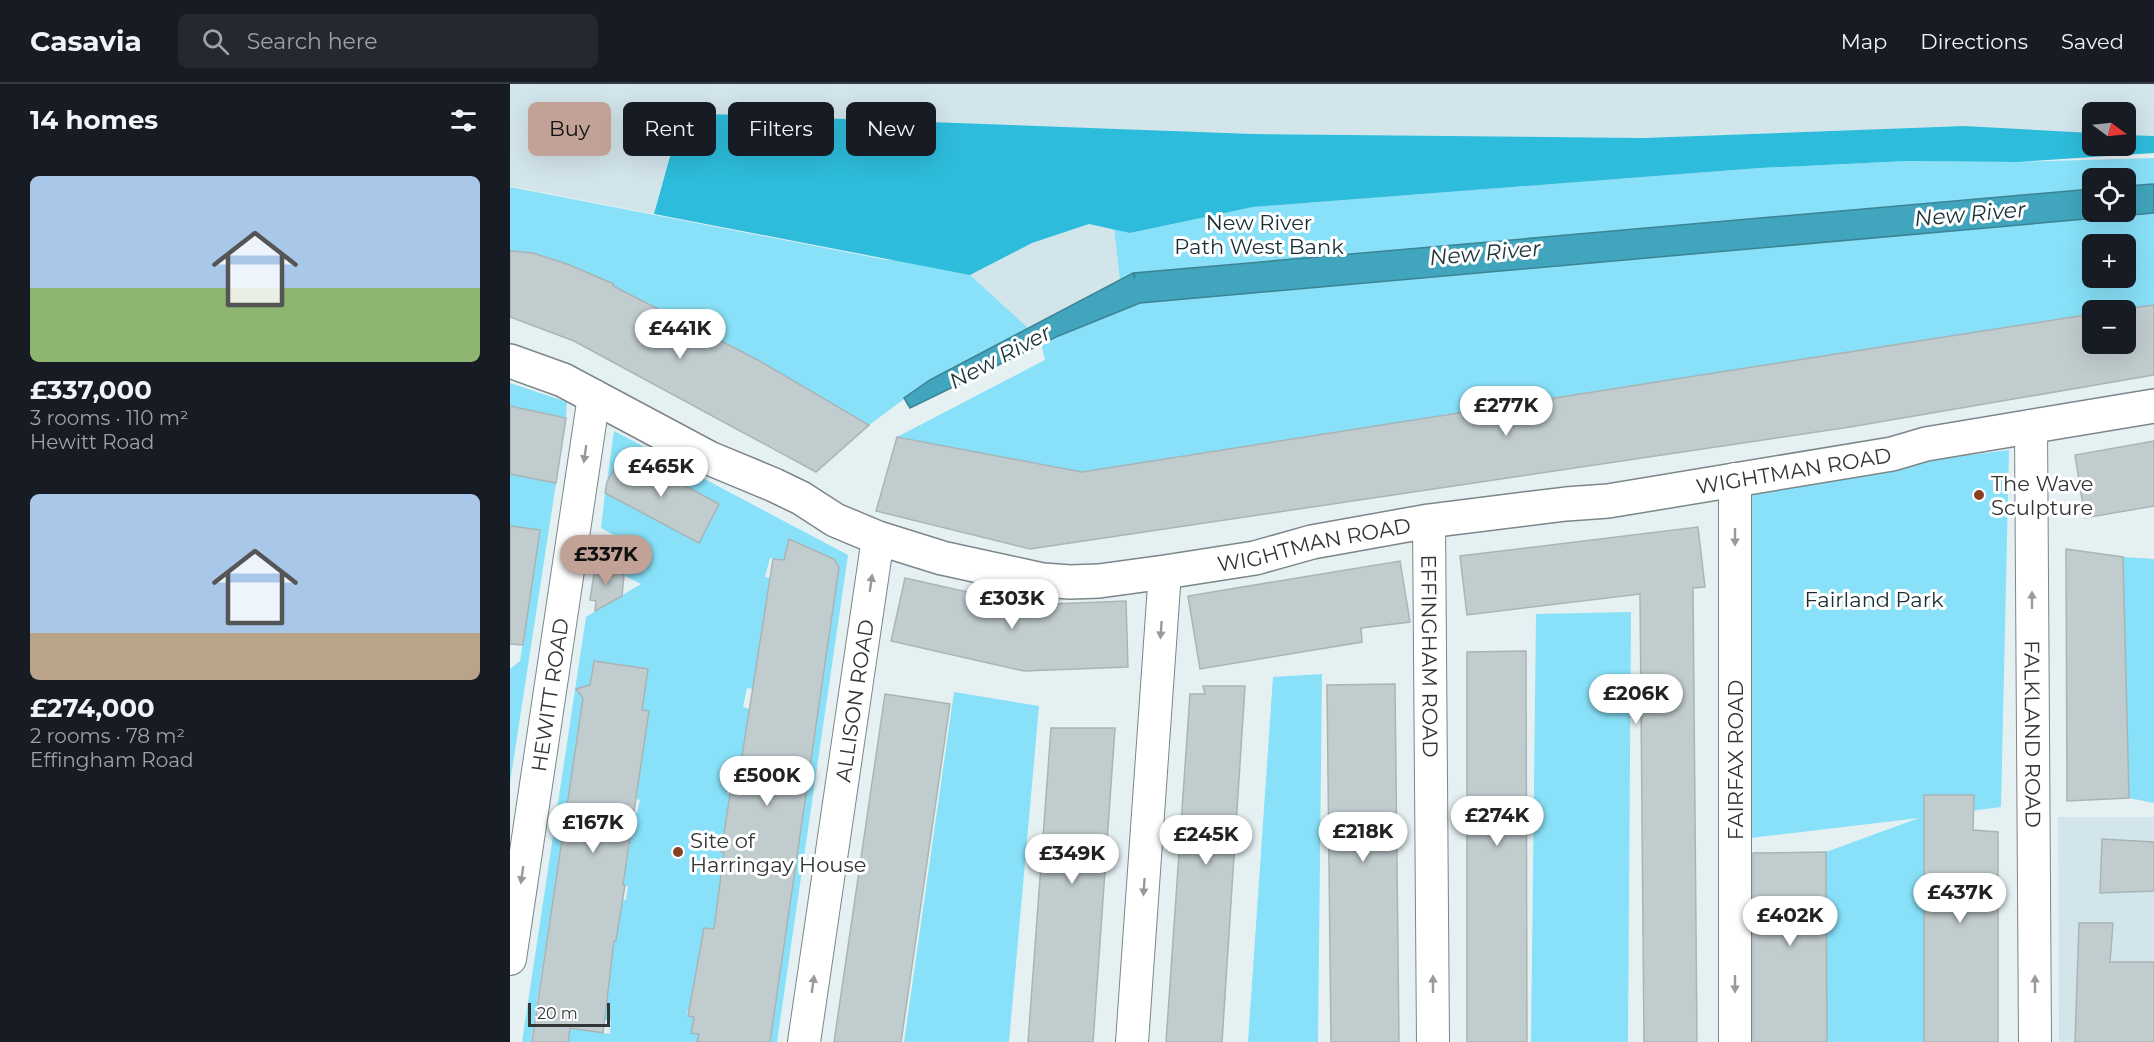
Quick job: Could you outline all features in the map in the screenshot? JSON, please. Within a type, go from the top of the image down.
[{"type":"main road","name":"WIGHTMAN ROAD","points":[[510,361],[563,380],[709,458],[774,485],[801,498],[835,520],[878,538],[942,558],[1043,580],[1070,582],[1165,572],[1255,558],[1312,542],[1429,521],[1608,501],[2154,406]]},
{"type":"street","name":"HEWITT ROAD","points":[[510,959],[594,396]]},
{"type":"street","name":"FALKLAND ROAD","points":[[2031,426],[2036,1042]]},
{"type":"street","name":"FAIRFAX ROAD","points":[[1735,479],[1735,1042]]},
{"type":"street","name":"EFFINGHAM ROAD","points":[[1429,521],[1433,1042]]},
{"type":"street","name":"ALLISON ROAD","points":[[804,1042],[878,538]]},
{"type":"street","points":[[1132,1042],[1165,572]]},
{"type":"shaded area","points":[[510,84],[2154,84],[2154,136],[2136,135],[2136,102],[2082,102],[2082,132],[1964,126],[1643,138],[1253,134],[936,123],[936,102],[846,102],[846,120],[834,119],[834,102],[728,102],[728,116],[716,115],[716,102],[623,102],[623,156],[670,156],[654,214],[510,186]]},
{"type":"shaded area","points":[[716,114],[728,115],[728,156],[834,156],[834,119],[846,119],[846,156],[936,156],[936,122],[1253,134],[1643,138],[1964,126],[2082,132],[2082,156],[2109,156],[2018,162],[1907,161],[1760,168],[1253,207],[1130,233],[1089,224],[1032,243],[970,275],[654,214],[670,156],[716,156]]},
{"type":"shaded area","points":[[2136,135],[2154,136],[2154,153],[2136,154]]},
{"type":"shaded area","points":[[1089,224],[1114,229],[1120,280],[1028,328],[970,275],[1032,243]]},
{"type":"shaded area","points":[[2058,817],[2154,817],[2154,1042],[2059,1042]]},
{"type":"green space","name":"New River Path West Bank","points":[[2154,158],[2154,184],[2136,186],[2136,168],[2082,168],[2082,190],[1133,273],[1120,280],[1114,229],[1130,233],[1253,207],[1760,168],[1907,161],[2018,162]]},
{"type":"green space","points":[[510,187],[887,260],[949,259],[1028,328],[930,380],[869,425],[704,332],[678,320],[603,309],[614,284],[587,273],[510,251]]},
{"type":"green space","points":[[2154,213],[2154,305],[2136,307],[2136,300],[2082,300],[2082,316],[1082,472],[897,437],[1045,360],[1041,344],[1140,303],[2082,219],[2082,222],[2136,222],[2136,215]]},
{"type":"green space","points":[[510,383],[567,402],[566,418],[510,406]]},
{"type":"green space","points":[[614,431],[848,555],[777,1042],[770,1042],[839,567],[834,559],[789,539],[784,560],[770,558],[765,577],[771,578],[796,613],[765,608],[761,633],[787,638],[778,693],[747,688],[743,707],[750,709],[741,765],[770,787],[729,781],[727,794],[735,796],[723,839],[715,838],[713,850],[757,858],[714,929],[687,1016],[694,1017],[691,1033],[722,1037],[704,1042],[568,1042],[570,1028],[610,1034],[611,1021],[600,1019],[584,937],[616,941],[620,914],[588,895],[626,900],[628,886],[623,885],[625,874],[595,859],[627,864],[632,828],[600,823],[602,808],[637,813],[640,800],[636,799],[638,787],[603,782],[640,770],[645,741],[612,736],[646,726],[649,712],[642,710],[648,669],[594,661],[590,685],[584,687],[586,701],[583,701],[531,1042],[522,1042],[586,617],[641,584],[604,565],[617,537],[601,528],[605,493],[698,543],[719,504],[624,453],[607,482]]},
{"type":"green space","name":"Fairland Park","points":[[2009,450],[2001,807],[1924,817],[1924,1042],[1827,1042],[1826,852],[1919,818],[1750,838],[1741,484]]},
{"type":"green space","points":[[510,474],[556,483],[510,783],[510,669],[520,661],[540,530],[510,526]]},
{"type":"green space","points":[[2123,557],[2154,559],[2154,803],[2129,798]]},
{"type":"green space","points":[[1631,612],[1628,1042],[1531,1042],[1536,614]]},
{"type":"green space","points":[[1322,674],[1318,1042],[1248,1042],[1273,677]]},
{"type":"green space","points":[[954,692],[1039,706],[1009,1042],[904,1042]]},
{"type":"water","points":[[2154,184],[2154,213],[2136,215],[2136,185]]},
{"type":"water","name":"New River","points":[[2082,190],[2082,219],[1140,303],[1056,337],[910,408],[904,398],[930,380],[1133,273],[1135,278],[1134,273]]},
{"type":"building","points":[[510,251],[533,253],[567,264],[614,284],[613,286],[758,360],[869,425],[816,472],[574,341],[510,317]]},
{"type":"building","points":[[2154,305],[2154,375],[1850,427],[1030,549],[876,511],[897,437],[1082,472],[2082,316],[2082,354],[2136,354],[2136,307]]},
{"type":"building","points":[[510,406],[566,418],[556,483],[510,474]]},
{"type":"building","points":[[2154,441],[2154,506],[2085,518],[2075,455]]},
{"type":"building","points":[[623,452],[719,504],[699,543],[605,493],[607,482]]},
{"type":"building","points":[[510,526],[540,530],[523,645],[510,644]]},
{"type":"building","points":[[1698,527],[1705,587],[1693,588],[1697,1042],[1644,1042],[1640,594],[1467,615],[1460,556]]},
{"type":"building","points":[[789,539],[834,559],[839,567],[770,1042],[697,1042],[699,1034],[691,1033],[694,1017],[688,1016],[704,928],[714,929],[724,852],[721,852],[732,782],[738,782],[773,559],[784,560]]},
{"type":"building","points":[[2066,549],[2123,557],[2129,798],[2067,801]]},
{"type":"building","points":[[596,561],[624,575],[622,596],[595,611],[596,601],[590,600]]},
{"type":"building","points":[[1400,561],[1410,622],[1361,628],[1362,642],[1200,669],[1188,596]]},
{"type":"building","points":[[905,578],[1026,605],[1126,601],[1128,667],[1024,671],[891,641]]},
{"type":"building","points":[[1526,651],[1527,1042],[1467,1042],[1467,652]]},
{"type":"building","points":[[594,661],[648,669],[642,710],[649,711],[623,885],[625,885],[616,941],[614,941],[603,1033],[570,1028],[568,1042],[532,1042],[583,698],[576,689],[590,685]]},
{"type":"building","points":[[1395,684],[1399,1042],[1331,1042],[1327,685]]},
{"type":"building","points":[[1203,686],[1245,686],[1222,1042],[1166,1042],[1190,694],[1205,694]]},
{"type":"building","points":[[885,694],[950,704],[901,1042],[834,1042]]},
{"type":"building","points":[[1051,728],[1115,728],[1093,1042],[1028,1042]]},
{"type":"building","points":[[1924,795],[1974,795],[1973,830],[1998,832],[1998,1042],[1924,1042]]},
{"type":"building","points":[[2102,839],[2154,842],[2154,891],[2100,893]]},
{"type":"building","points":[[1826,852],[1827,1042],[1753,1042],[1753,853]]},
{"type":"building","points":[[2079,923],[2113,923],[2110,962],[2154,962],[2154,1042],[2075,1042]]},
{"type":"place","name":"The Wave Sculpture","points":[[1979,495]]},
{"type":"place","name":"Site of Harringay House","points":[[678,852]]}]
